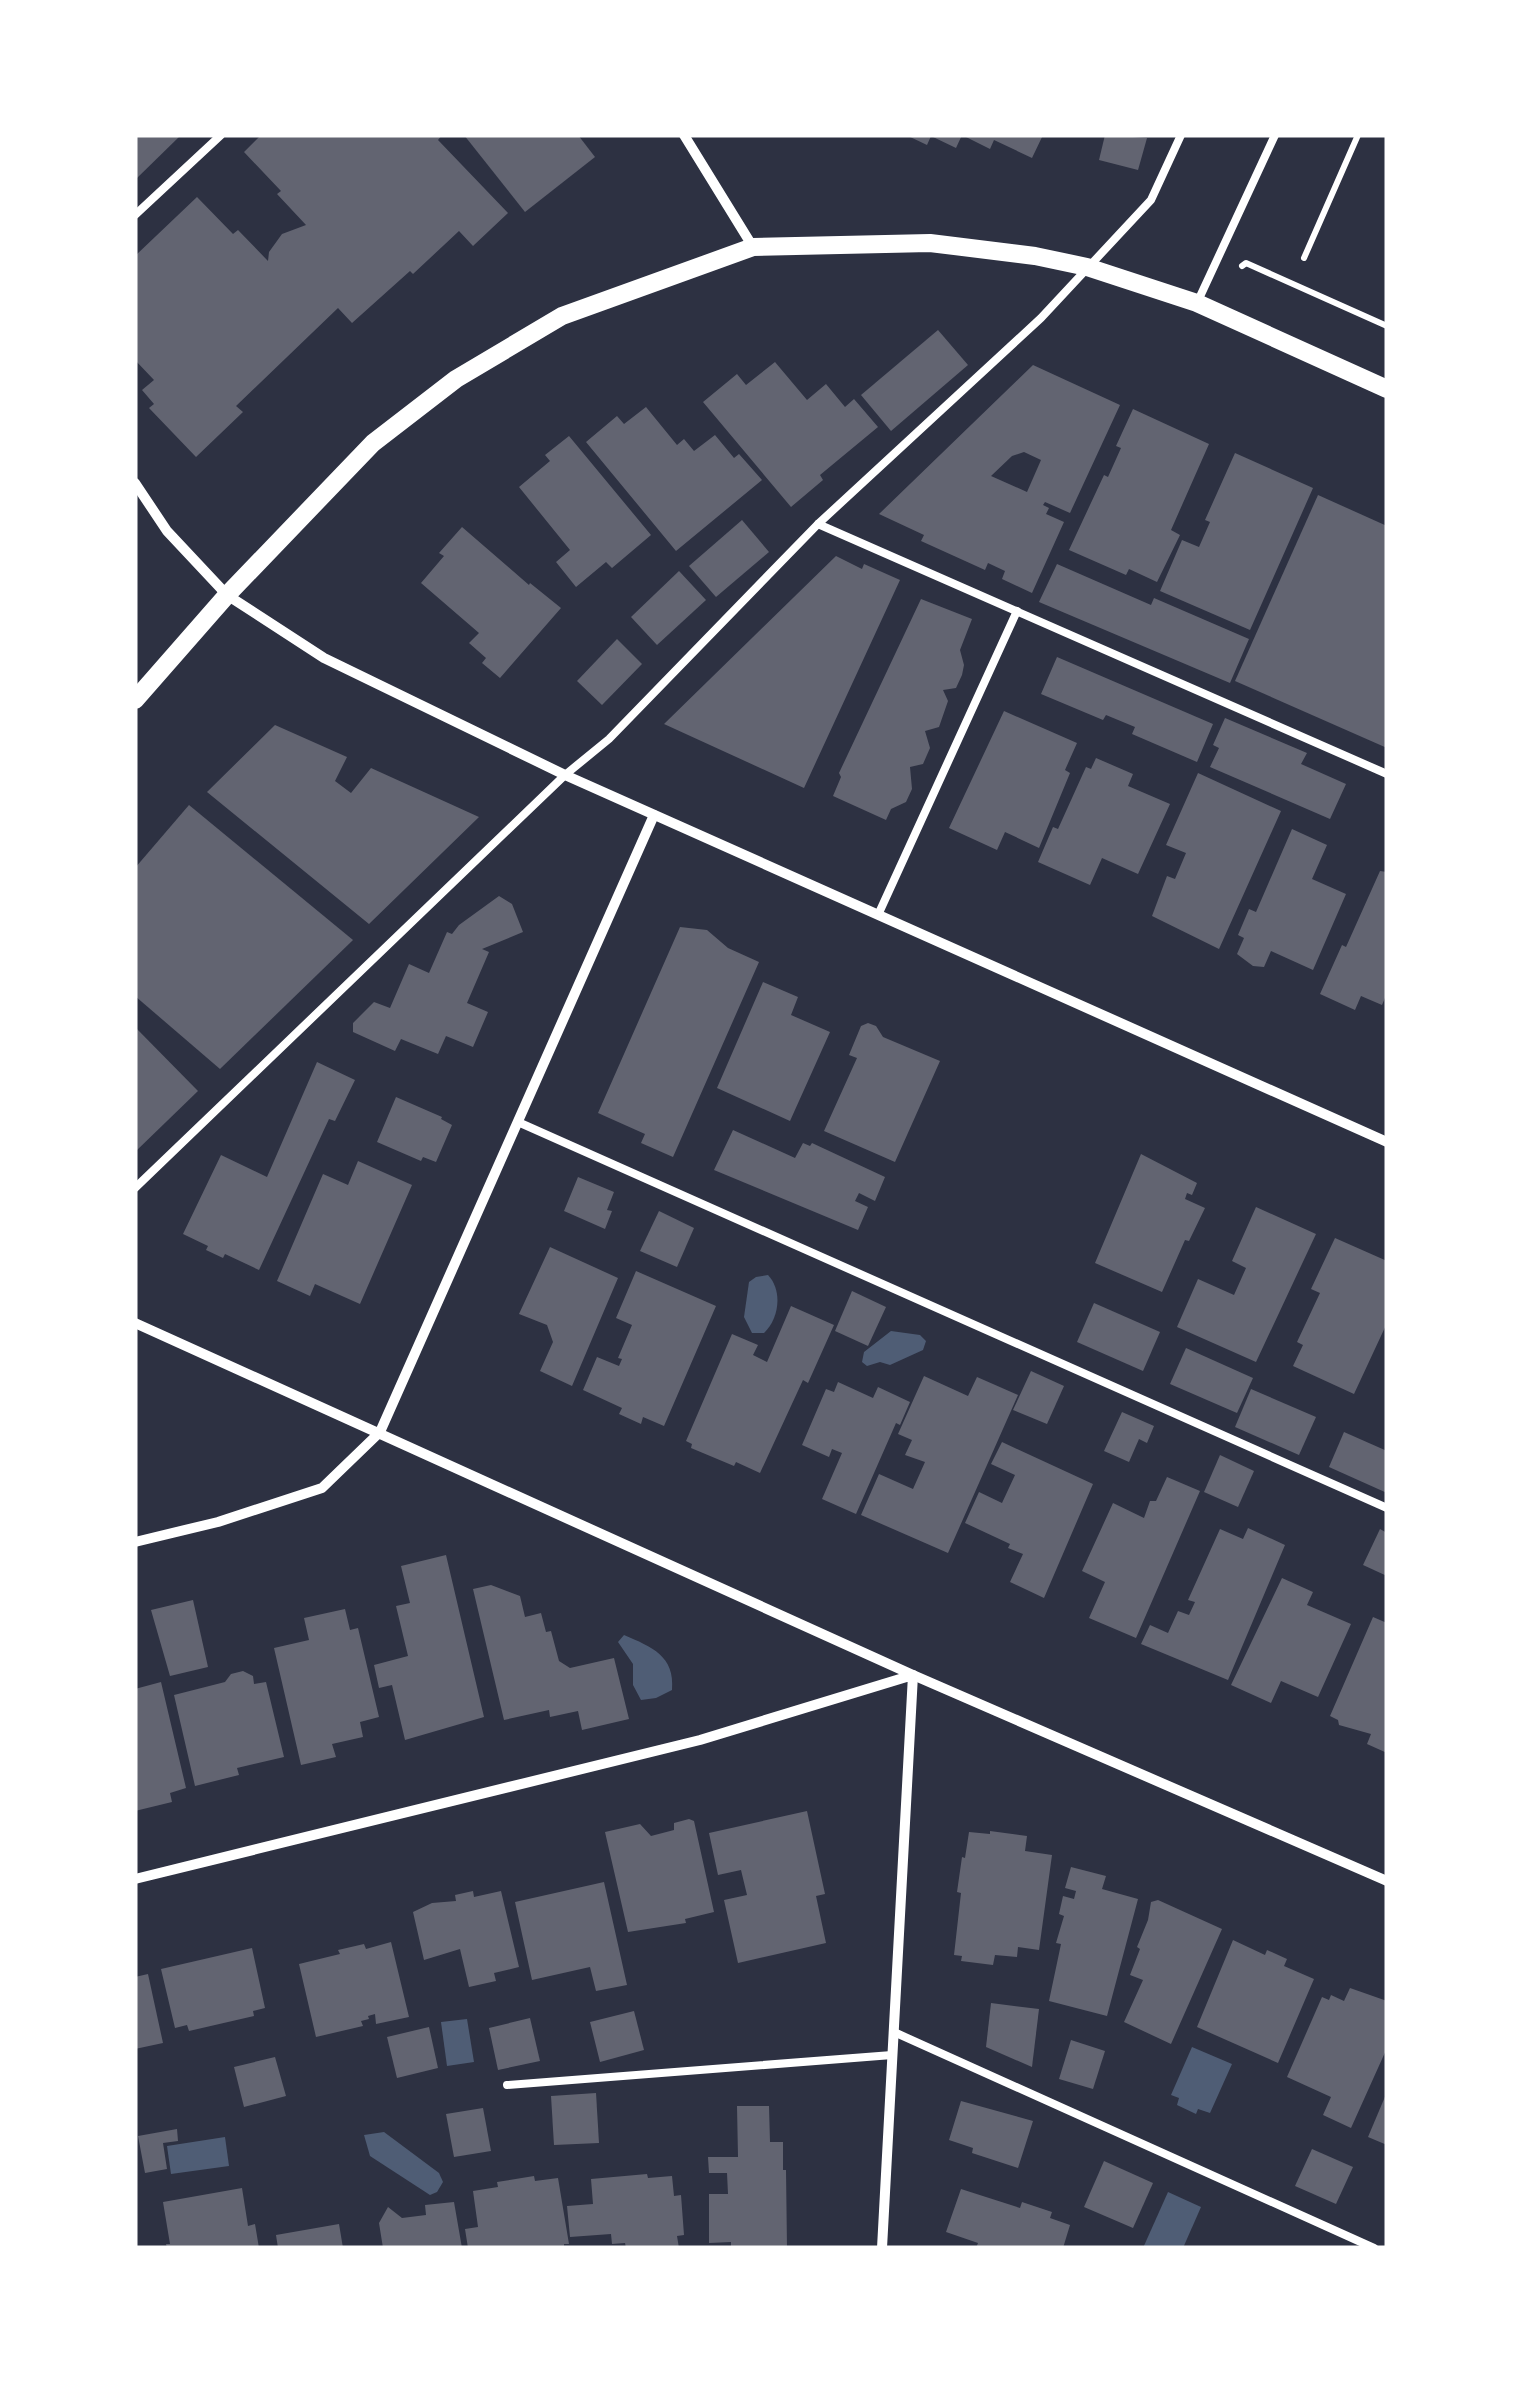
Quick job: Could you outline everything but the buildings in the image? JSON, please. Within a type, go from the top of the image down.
[{"type":"street","points":[[684,135],[753,246]]},
{"type":"street","points":[[135,700],[373,442],[456,379],[562,316],[753,246],[930,243],[1087,266],[1197,303],[1387,389]]},
{"type":"street","points":[[135,483],[167,531],[228,595],[324,658],[565,775],[1387,1142]]},
{"type":"street","points":[[135,1542],[218,1522],[322,1488],[380,1432],[654,815]]},
{"type":"street","points":[[135,1323],[913,1675],[1387,1881]]},
{"type":"street","points":[[135,1879],[700,1740],[913,1675]]},
{"type":"street","points":[[882,2248],[913,1675]]},
{"type":"lane","points":[[135,215],[221,135]]},
{"type":"lane","points":[[135,1188],[565,775],[610,738],[818,524],[1041,318],[1151,200],[1181,135]]},
{"type":"lane","points":[[1197,303],[1275,135]]},
{"type":"lane","points":[[818,524],[1387,774]]},
{"type":"lane","points":[[878,914],[1018,612]]},
{"type":"lane","points":[[518,1122],[1387,1508]]},
{"type":"lane","points":[[894,2032],[1374,2248]]},
{"type":"lane","points":[[507,2085],[892,2055]]},
{"type":"path","points":[[1304,258],[1358,135]]},
{"type":"path","points":[[1197,303],[1246,263],[1387,326]]},
{"type":"water","points":[[768,1275],[776,1289],[776,1313],[764,1333],[752,1333],[744,1317],[749,1282]]},
{"type":"water","points":[[891,1331],[920,1335],[926,1341],[923,1350],[890,1365],[880,1362],[867,1366],[862,1362],[864,1352]]},
{"type":"water","points":[[624,1635],[660,1654],[670,1669],[672,1690],[641,1700],[633,1685],[633,1664],[618,1642]]},
{"type":"water","points":[[467,2019],[474,2062],[447,2066],[441,2022]]},
{"type":"water","points":[[1192,2047],[1232,2064],[1210,2113],[1198,2109],[1196,2114],[1177,2105],[1179,2098],[1171,2095]]},
{"type":"water","points":[[384,2132],[439,2173],[443,2182],[437,2192],[430,2195],[370,2156],[364,2135]]},
{"type":"water","points":[[225,2137],[229,2166],[171,2174],[167,2146]]},
{"type":"water","points":[[1168,2192],[1201,2207],[1183,2248],[1143,2248]]}]
